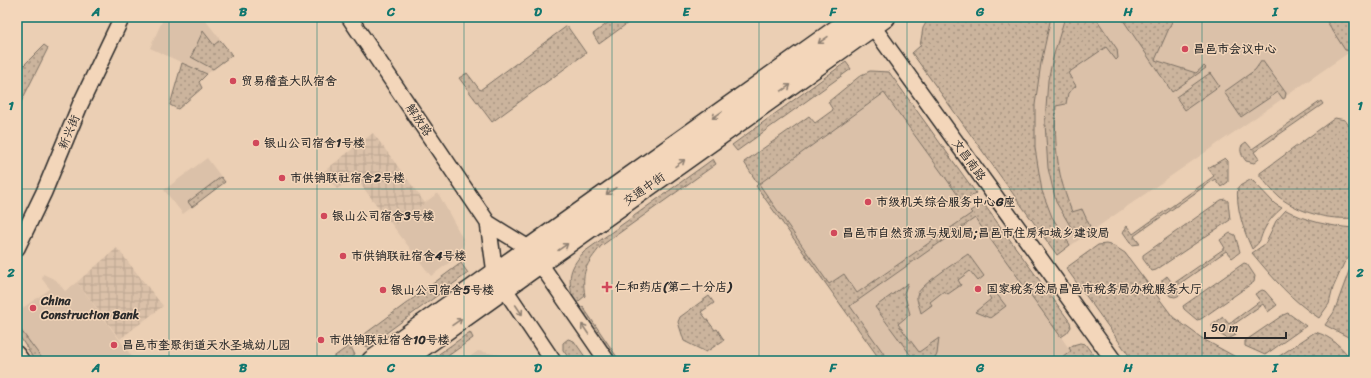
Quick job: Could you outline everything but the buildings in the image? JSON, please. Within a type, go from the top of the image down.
[{"type":"main road","name":"交通中街","points":[[535,256],[855,17]]},
{"type":"main road","name":"交通中街","points":[[372,361],[500,281],[875,20]]},
{"type":"main road","name":"交通中街","points":[[402,361],[500,281]]},
{"type":"street","name":"新兴街","points":[[17,248],[44,192],[80,105],[122,17]]},
{"type":"street","name":"解放路","points":[[349,17],[488,223],[535,256],[607,361]]},
{"type":"street","name":"文昌南路","points":[[875,20],[1114,361]]},
{"type":"street","name":"解放路","points":[[488,223],[500,281],[554,361]]},
{"type":"street","points":[[17,354],[22,361]]},
{"type":"shaded area","points":[[164,17],[203,17],[232,55],[207,74],[150,48]]},
{"type":"shaded area","points":[[616,17],[636,17],[599,44],[593,34]]},
{"type":"shaded area","points":[[933,17],[1354,17],[1354,49],[1057,255],[912,53],[920,46],[923,28],[927,21]]},
{"type":"shaded area","points":[[933,17],[1051,17],[1041,63],[1035,105],[1035,148],[1042,191],[1052,217],[1070,245],[1057,255],[912,53],[920,46],[923,28],[927,21]]},
{"type":"shaded area","points":[[1065,17],[1095,17],[1117,49],[1118,58],[1116,60],[1106,47],[1068,73],[1076,86],[1068,93],[1066,104],[1056,106],[1056,148],[1064,187],[1072,212],[1082,209],[1092,231],[1083,238],[1075,234],[1056,202],[1048,168],[1045,123],[1048,80]]},
{"type":"shaded area","points":[[1121,17],[1174,17],[1155,60],[1196,73],[1204,66],[1206,68],[1172,92]]},
{"type":"shaded area","points":[[1324,17],[1354,17],[1354,38],[1348,42],[1353,50],[1345,50]]},
{"type":"shaded area","points":[[567,26],[586,53],[492,122],[459,78],[467,73],[480,90]]},
{"type":"shaded area","points":[[203,31],[214,45],[220,40],[232,55],[213,69],[191,57]]},
{"type":"shaded area","points":[[44,45],[48,48],[17,110],[17,72]]},
{"type":"shaded area","points":[[1262,60],[1286,93],[1285,98],[1283,99],[1278,92],[1241,117],[1224,92],[1255,70]]},
{"type":"shaded area","points":[[846,62],[851,69],[737,151],[732,145]]},
{"type":"shaded area","points":[[182,63],[207,74],[199,82],[202,88],[178,109],[170,105]]},
{"type":"shaded area","points":[[870,71],[889,72],[976,193],[963,202],[884,93],[759,184],[829,284],[844,274],[857,293],[972,213],[970,211],[983,203],[1070,322],[1071,327],[1067,333],[1061,337],[975,218],[850,306],[889,361],[881,361],[756,186],[758,184],[744,162],[809,116],[815,123],[833,110],[828,102],[861,75]]},
{"type":"shaded area","points":[[1210,73],[1219,86],[1185,110],[1176,97]]},
{"type":"shaded area","points":[[884,93],[976,218],[1078,361],[881,361],[756,186]]},
{"type":"shaded area","points":[[1321,101],[1323,104],[1254,152],[1259,159],[1254,163],[1246,161],[1241,153],[1242,145],[1246,142],[1252,149]]},
{"type":"shaded area","points":[[1335,118],[1345,120],[1354,133],[1354,182],[1351,191],[1354,218],[1334,218],[1315,214],[1287,203],[1271,190],[1260,176],[1260,173]]},
{"type":"shaded area","points":[[373,133],[425,203],[393,226],[354,176],[337,189],[323,172]]},
{"type":"shaded area","points":[[207,158],[225,182],[183,214],[164,190]]},
{"type":"shaded area","points":[[1225,158],[1228,161],[1228,182],[1221,187],[1215,179],[1134,236],[1140,244],[1132,245],[1123,232],[1127,226],[1133,234],[1214,176],[1208,168]]},
{"type":"shaded area","points":[[713,159],[716,164],[601,246],[588,264],[584,274],[585,296],[574,305],[570,277],[574,265],[584,252]]},
{"type":"shaded area","points":[[221,177],[225,182],[192,207],[188,202]]},
{"type":"shaded area","points":[[1250,180],[1253,181],[1275,204],[1282,208],[1268,222],[1259,241],[1252,249],[1241,218],[1237,194],[1238,187]]},
{"type":"shaded area","points":[[438,193],[464,243],[461,254],[431,276],[393,226]]},
{"type":"shaded area","points":[[1225,199],[1228,201],[1230,220],[1156,270],[1152,271],[1143,259],[1143,255],[1221,200]]},
{"type":"shaded area","points":[[1286,210],[1302,218],[1319,223],[1354,228],[1354,252],[1344,263],[1333,288],[1329,304],[1319,318],[1291,297],[1252,253],[1265,244],[1276,221]]},
{"type":"shaded area","points":[[1230,233],[1235,235],[1240,252],[1232,258],[1226,251],[1175,287],[1180,295],[1175,297],[1170,296],[1162,285],[1162,280],[1167,276],[1173,284],[1225,248],[1220,240]]},
{"type":"shaded area","points":[[1106,244],[1114,246],[1125,253],[1173,317],[1203,339],[1243,361],[1133,361],[1066,268],[1098,245]]},
{"type":"shaded area","points":[[117,248],[163,306],[120,339],[77,282]]},
{"type":"shaded area","points":[[968,254],[984,276],[978,281],[970,271],[958,280],[961,285],[948,294],[944,291],[930,302],[932,305],[921,313],[917,297],[920,291],[932,279]]},
{"type":"shaded area","points":[[461,263],[468,273],[367,347],[358,339]]},
{"type":"shaded area","points":[[1244,263],[1247,264],[1255,276],[1254,282],[1201,319],[1197,320],[1184,309],[1183,306]]},
{"type":"shaded area","points":[[1354,264],[1354,344],[1350,338],[1325,325],[1334,312],[1349,271]]},
{"type":"shaded area","points":[[43,274],[56,280],[65,291],[77,282],[135,361],[44,361],[17,325],[17,312],[50,289],[42,279]]},
{"type":"shaded area","points":[[908,283],[904,293],[910,314],[898,324],[919,352],[939,338],[937,354],[934,361],[915,361],[875,307]]},
{"type":"shaded area","points":[[992,288],[1006,306],[990,318],[975,312],[991,299],[986,292]]},
{"type":"shaded area","points":[[1262,290],[1265,291],[1277,305],[1268,312],[1263,304],[1230,327],[1236,335],[1228,339],[1213,330],[1212,325],[1223,317],[1229,324],[1260,301],[1255,294]]},
{"type":"shaded area","points":[[709,296],[714,303],[701,312],[715,330],[717,329],[724,340],[706,352],[684,341],[678,322],[680,317]]},
{"type":"shaded area","points":[[583,307],[619,360],[611,361],[578,311]]},
{"type":"shaded area","points":[[1288,313],[1306,326],[1265,355],[1245,346],[1245,341]]},
{"type":"shaded area","points":[[17,325],[44,361],[35,361],[17,332]]},
{"type":"shaded area","points":[[470,332],[473,338],[441,361],[429,361]]},
{"type":"shaded area","points":[[1315,332],[1326,336],[1336,343],[1352,361],[1270,361],[1275,359]]},
{"type":"shaded area","points":[[568,339],[574,341],[588,361],[571,361],[563,350],[563,343]]},
{"type":"shaded area","points":[[1080,343],[1085,344],[1097,360],[1079,361],[1076,357],[1071,361],[1058,361],[1071,351],[1069,348]]},
{"type":"shaded area","points":[[350,345],[355,355],[347,361],[328,361]]},
{"type":"shaded area","points":[[478,351],[522,359],[524,361],[464,361]]},
{"type":"place","name":"昌邑市会议中心","points":[[1185,49]]},
{"type":"place","name":"贸易稽查大队宿舍","points":[[233,81]]},
{"type":"place","name":"银山公司宿舍1号楼","points":[[256,143]]},
{"type":"place","name":"市供销联社宿舍2号楼","points":[[282,178]]},
{"type":"place","name":"市级机关综合服务中心G座","points":[[868,202]]},
{"type":"place","name":"银山公司宿舍3号楼","points":[[324,216]]},
{"type":"place","name":"昌邑市自然资源与规划局;昌邑市住房和城乡建设局","points":[[834,233]]},
{"type":"place","name":"市供销联社宿舍4号楼","points":[[343,256]]},
{"type":"place","name":"仁和药店(第二十分店)","points":[[607,287]]},
{"type":"place","name":"国家税务总局昌邑市税务局办税服务大厅","points":[[978,289]]},
{"type":"place","name":"银山公司宿舍5号楼","points":[[383,290]]},
{"type":"place","name":"China Construction Bank","points":[[33,308]]},
{"type":"place","name":"市供销联社宿舍10号楼","points":[[321,340]]},
{"type":"place","name":"昌邑市奎聚街道天水圣城幼儿园","points":[[114,345]]}]
